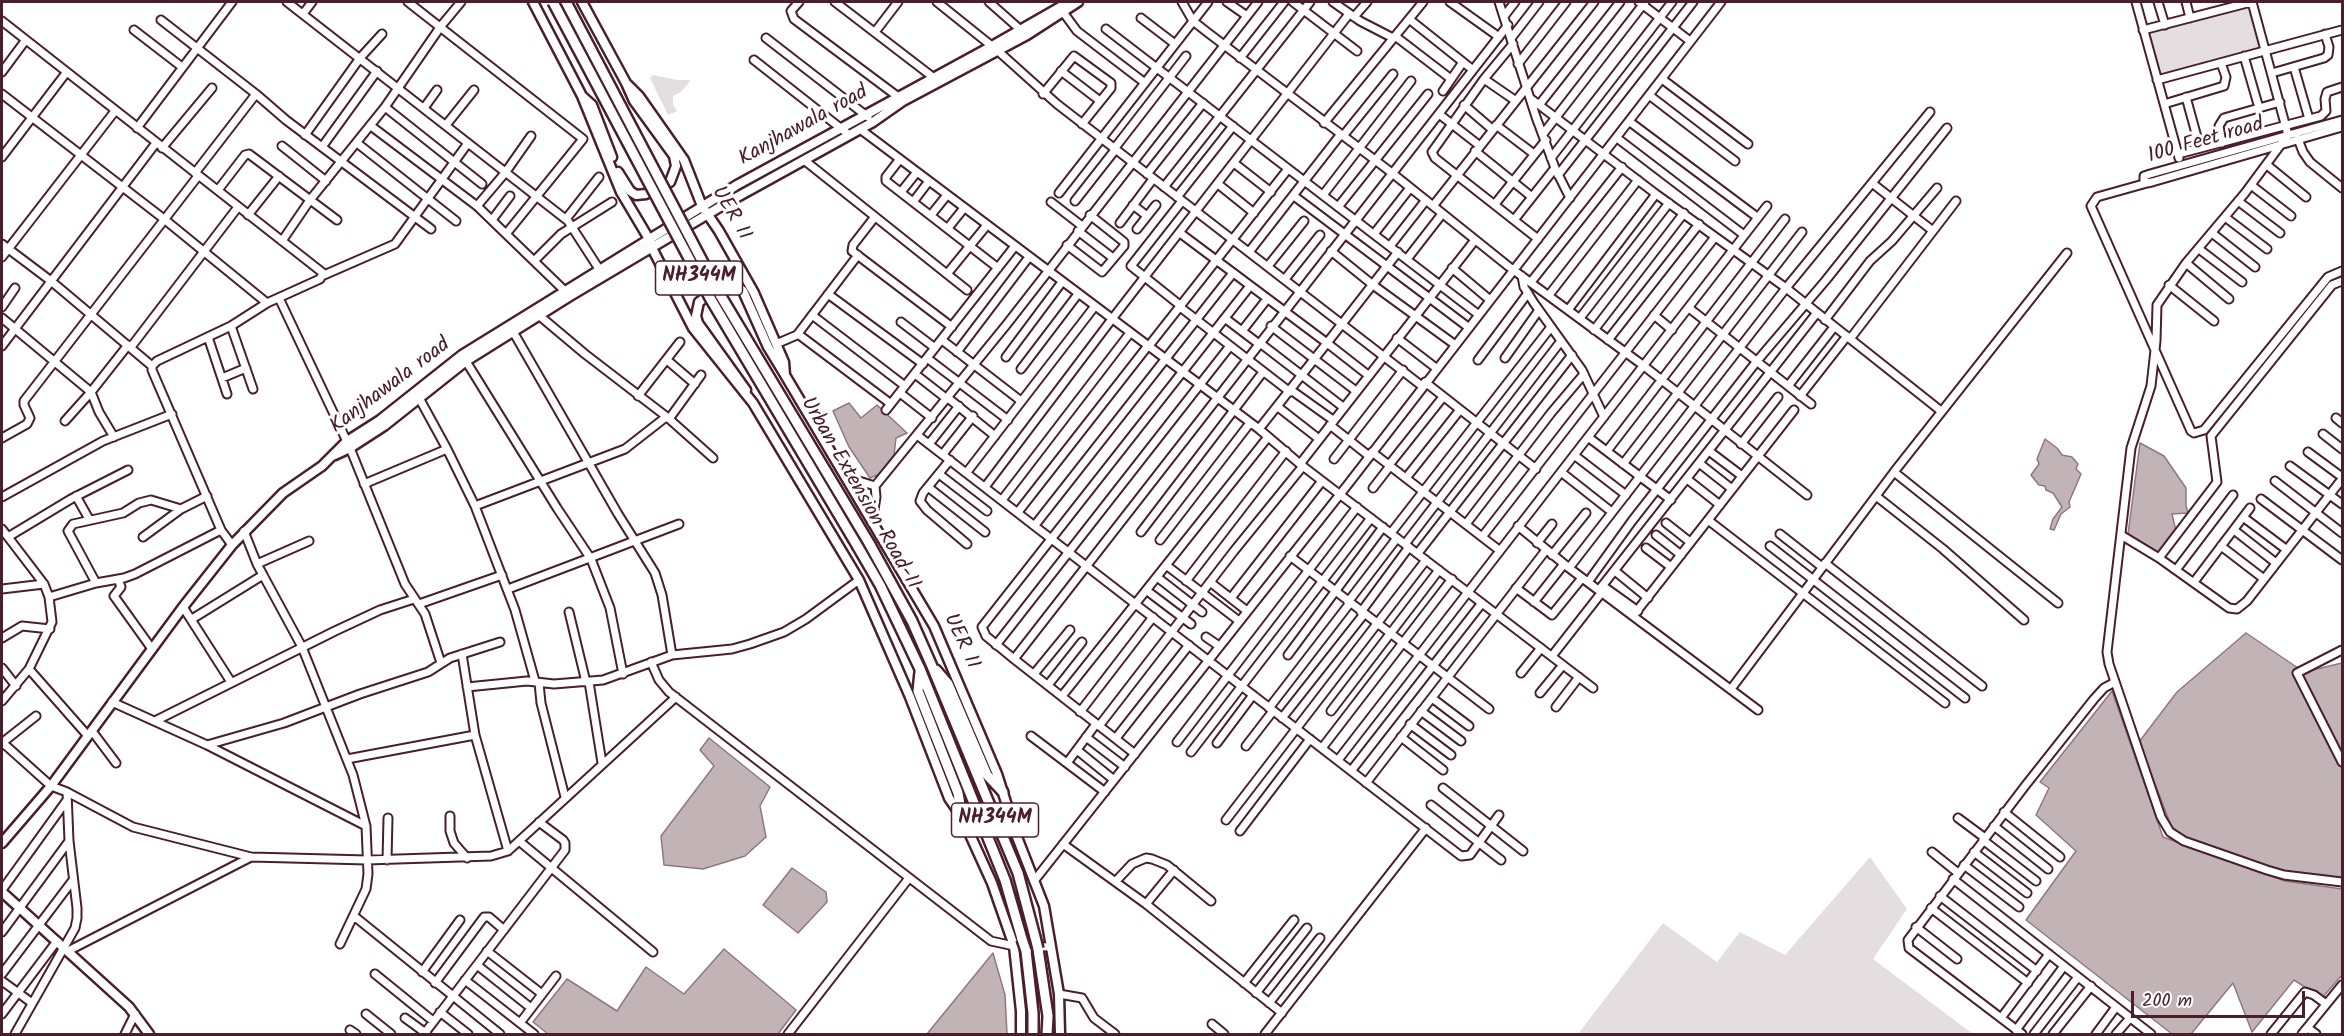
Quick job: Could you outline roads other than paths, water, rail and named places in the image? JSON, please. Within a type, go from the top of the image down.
[{"type":"highway","name":"Urban Extension Road-II","points":[[553,2],[710,298],[880,585],[920,669],[1005,880],[1022,945],[1033,1013],[1033,1035]]},
{"type":"highway","name":"Urban Extension Road-II","points":[[566,2],[719,293],[869,543],[898,594],[931,664],[1018,873],[1037,944],[1048,1016],[1047,1035]]},
{"type":"highway","points":[[931,664],[948,684],[987,775],[1003,792]]},
{"type":"highway","points":[[920,669],[918,691],[958,793],[962,817]]},
{"type":"main road","points":[[533,2],[582,96],[621,192],[651,244],[693,328],[753,404]]},
{"type":"main road","points":[[582,2],[634,101],[674,156],[676,166],[670,182],[646,194],[636,195],[630,191],[620,177],[592,105],[582,96]]},
{"type":"main road","name":"Kanjhawala road","points":[[1024,32],[1069,2]]},
{"type":"main road","name":"Kanjhawala road","points":[[651,244],[702,206],[737,185],[865,115],[995,49],[1078,2]]},
{"type":"main road","name":"UER II","points":[[626,82],[639,96],[684,160],[702,206],[720,231],[754,293],[784,362],[785,375],[934,626],[1003,792],[1044,906],[1059,994],[1060,1035]]},
{"type":"main road","name":"Kanjhawala road","points":[[2,843],[51,786],[183,607],[232,545],[283,493],[418,396],[464,358],[651,244],[873,122],[900,99]]},
{"type":"main road","points":[[785,375],[768,346],[750,301],[736,285],[725,284],[699,302],[696,316],[698,323],[744,385],[753,404],[859,580],[910,697],[949,798],[962,817],[1022,945],[1021,1035]]},
{"type":"main road","points":[[2,891],[135,1014],[149,1035]]},
{"type":"street","points":[[137,128],[232,2]]},
{"type":"street","points":[[287,2],[566,219],[573,226],[601,273]]},
{"type":"street","points":[[303,14],[312,2]]},
{"type":"street","points":[[408,2],[583,139],[535,196],[507,234]]},
{"type":"street","points":[[282,241],[310,200],[371,126],[441,26],[461,2]]},
{"type":"street","points":[[799,2],[791,11],[794,18],[900,99]]},
{"type":"street","points":[[875,32],[898,2]]},
{"type":"street","points":[[939,2],[995,49],[1043,94],[1131,163],[1536,469]]},
{"type":"street","points":[[989,2],[1024,32]]},
{"type":"street","points":[[1182,2],[1193,21],[1392,173],[1474,240],[1644,366],[1807,495]]},
{"type":"street","points":[[1059,193],[1208,2]]},
{"type":"street","points":[[1227,2],[1247,16]]},
{"type":"street","points":[[872,523],[876,497],[875,486],[960,383],[1258,2]]},
{"type":"street","points":[[1240,57],[1284,2]]},
{"type":"street","points":[[1293,2],[1356,51]]},
{"type":"street","points":[[1164,187],[1310,2]]},
{"type":"street","points":[[1333,2],[1352,16],[1394,37],[1451,80]]},
{"type":"street","points":[[985,487],[1112,319],[1334,34],[1367,2]]},
{"type":"street","points":[[1324,123],[1423,2]]},
{"type":"street","points":[[1450,2],[1499,37]]},
{"type":"street","points":[[1499,2],[1551,158],[1570,198]]},
{"type":"street","points":[[1505,15],[1515,2]]},
{"type":"street","points":[[1538,239],[1436,158],[1432,152],[1539,2]]},
{"type":"street","points":[[1518,64],[1566,2]]},
{"type":"street","points":[[1433,206],[1594,2]]},
{"type":"street","points":[[1539,105],[1620,2]]},
{"type":"street","points":[[1551,158],[1672,2]]},
{"type":"street","points":[[1514,219],[1586,141],[1693,2]]},
{"type":"street","points":[[1034,881],[1340,494],[1721,2]]},
{"type":"street","points":[[2136,2],[2181,165]]},
{"type":"street","points":[[2158,2],[2165,24]]},
{"type":"street","points":[[2186,2],[2190,18]]},
{"type":"street","points":[[2143,30],[2252,2],[2288,135],[2267,165],[2169,285],[2156,311],[2155,354],[2151,386],[2131,448],[2107,652],[2161,817],[2170,832],[2184,841],[2284,875],[2343,882]]},
{"type":"street","points":[[840,3],[937,80]]},
{"type":"street","points":[[1495,204],[1534,154],[1556,118],[1642,3],[1690,41]]},
{"type":"street","points":[[1063,12],[1077,31],[1145,83]]},
{"type":"street","points":[[1141,18],[1175,44]]},
{"type":"street","points":[[1409,19],[1473,70]]},
{"type":"street","points":[[161,20],[305,135],[431,229]]},
{"type":"street","points":[[2,21],[324,275]]},
{"type":"street","points":[[1014,659],[1508,25]]},
{"type":"street","points":[[1106,29],[1479,315]]},
{"type":"street","points":[[134,30],[182,67]]},
{"type":"street","points":[[2157,80],[2343,30]]},
{"type":"street","points":[[305,135],[360,58],[382,34]]},
{"type":"street","points":[[2272,73],[2328,55],[2329,47],[2325,34]]},
{"type":"street","points":[[766,38],[873,122]]},
{"type":"street","points":[[2,72],[25,41]]},
{"type":"street","points":[[1043,94],[1074,56],[1094,70],[1112,84],[1082,124]]},
{"type":"street","points":[[1076,201],[1186,56]]},
{"type":"street","points":[[2244,56],[2259,108]]},
{"type":"street","points":[[754,60],[848,134]]},
{"type":"street","points":[[1443,91],[1463,62]]},
{"type":"street","points":[[2164,104],[2224,86],[2226,77],[2221,63]]},
{"type":"street","points":[[2294,66],[2309,119]]},
{"type":"street","points":[[322,147],[376,71]]},
{"type":"street","points":[[1061,71],[1100,101]]},
{"type":"street","points":[[2,157],[66,73]]},
{"type":"street","points":[[1249,252],[1393,74]]},
{"type":"street","points":[[1484,79],[1516,101]]},
{"type":"street","points":[[1662,79],[1748,144]]},
{"type":"street","points":[[1323,195],[1411,81]]},
{"type":"street","points":[[2178,154],[2325,113],[2327,92],[2343,87]]},
{"type":"street","points":[[2,346],[123,187],[212,88]]},
{"type":"street","points":[[424,108],[437,90]]},
{"type":"street","points":[[446,125],[474,90]]},
{"type":"street","points":[[2,94],[164,219],[267,303]]},
{"type":"street","points":[[2,438],[27,424],[30,418],[24,401],[164,219],[256,94]]},
{"type":"street","points":[[1338,207],[1428,94]]},
{"type":"street","points":[[1649,95],[1735,161]]},
{"type":"street","points":[[2186,97],[2200,148]]},
{"type":"street","points":[[1530,98],[1656,194],[1786,288],[1941,411]]},
{"type":"street","points":[[2222,142],[2218,126],[2222,120],[2280,102]]},
{"type":"street","points":[[1120,223],[1203,103]]},
{"type":"street","points":[[1464,105],[1534,154]]},
{"type":"street","points":[[385,107],[482,184]]},
{"type":"street","points":[[2,257],[5,247],[115,111]]},
{"type":"street","points":[[1534,602],[1626,495],[1786,288],[1930,112]]},
{"type":"street","points":[[1439,114],[1532,197]]},
{"type":"street","name":"100 Feet road","points":[[2343,120],[2144,176],[2144,180],[2147,183],[2343,127]]},
{"type":"street","points":[[1630,122],[1758,217]]},
{"type":"street","points":[[371,126],[477,206],[568,294]]},
{"type":"street","points":[[1233,126],[1132,267],[1246,360],[1332,423],[1349,440],[1390,466],[1499,550]]},
{"type":"street","points":[[1516,588],[1553,615],[1585,580],[1757,361],[1947,128]]},
{"type":"street","points":[[860,129],[1181,373],[1259,429],[1302,465],[1593,688]]},
{"type":"street","points":[[477,206],[505,173],[531,136]]},
{"type":"street","points":[[1617,138],[1744,235]]},
{"type":"street","points":[[2298,139],[2310,162],[2343,188]]},
{"type":"street","points":[[357,143],[456,221]]},
{"type":"street","points":[[232,545],[221,530],[152,370],[153,366],[157,361],[231,326],[267,303],[320,279],[324,275],[391,247],[468,143]]},
{"type":"street","points":[[282,146],[326,181]]},
{"type":"street","points":[[218,190],[247,154],[337,220]]},
{"type":"street","points":[[900,159],[885,178],[998,268]]},
{"type":"street","points":[[804,160],[967,290]]},
{"type":"street","points":[[1234,163],[1271,192]]},
{"type":"street","points":[[2267,165],[2306,197]]},
{"type":"street","points":[[1532,282],[1622,167]]},
{"type":"street","points":[[1018,512],[1288,170]]},
{"type":"street","points":[[901,192],[917,172]]},
{"type":"street","points":[[248,215],[279,176]]},
{"type":"street","points":[[566,219],[599,177]]},
{"type":"street","points":[[1549,295],[1638,180]]},
{"type":"street","points":[[913,202],[929,181]]},
{"type":"street","points":[[1872,183],[1933,231]]},
{"type":"street","points":[[2147,183],[2097,197],[2091,206],[2191,432],[2204,430],[2328,277],[2343,271]]},
{"type":"street","points":[[1218,184],[1254,213]]},
{"type":"street","points":[[2251,185],[2291,216]]},
{"type":"street","points":[[1374,234],[1410,188]]},
{"type":"street","points":[[1825,320],[1870,261],[1914,216],[1937,188]]},
{"type":"street","points":[[1568,310],[1656,194]]},
{"type":"street","points":[[931,215],[947,195]]},
{"type":"street","points":[[492,220],[510,196]]},
{"type":"street","points":[[1294,196],[1468,327]]},
{"type":"street","points":[[1390,246],[1426,200]]},
{"type":"street","points":[[1800,396],[1849,338],[1956,201]]},
{"type":"street","points":[[2238,201],[2280,233]]},
{"type":"street","points":[[535,260],[553,241],[612,202]]},
{"type":"street","points":[[1051,202],[1113,258]]},
{"type":"street","points":[[1580,318],[1669,203]]},
{"type":"street","points":[[1133,205],[1147,216]]},
{"type":"street","points":[[1137,229],[1156,205]]},
{"type":"street","points":[[1338,760],[1767,206]]},
{"type":"street","points":[[65,421],[130,346],[238,207]]},
{"type":"street","points":[[948,228],[964,208]]},
{"type":"street","points":[[1594,330],[1684,213]]},
{"type":"street","points":[[1407,259],[1442,214]]},
{"type":"street","points":[[1067,245],[1102,272],[1113,258],[1124,242],[1090,215]]},
{"type":"street","points":[[2224,217],[2267,249]]},
{"type":"street","points":[[874,218],[852,247],[852,251],[952,327]]},
{"type":"street","points":[[1607,451],[1785,219]]},
{"type":"street","points":[[1268,266],[1305,221]]},
{"type":"street","points":[[1608,340],[1699,224]]},
{"type":"street","points":[[947,274],[987,225]]},
{"type":"street","points":[[1180,232],[1368,375]]},
{"type":"street","points":[[1623,464],[1802,232]]},
{"type":"street","points":[[2212,233],[2255,267]]},
{"type":"street","points":[[1285,279],[1320,235]]},
{"type":"street","points":[[1482,537],[1715,237]]},
{"type":"street","points":[[1067,764],[1302,465],[1343,407],[1474,240]]},
{"type":"street","points":[[798,334],[889,407],[1015,246]]},
{"type":"street","points":[[5,247],[51,281],[153,366]]},
{"type":"street","points":[[2199,249],[2242,282]]},
{"type":"street","points":[[1331,251],[1454,344]]},
{"type":"street","points":[[1259,429],[1398,252]]},
{"type":"street","points":[[1731,689],[1802,592],[1941,411],[2067,253]]},
{"type":"street","points":[[776,344],[798,334],[858,255]]},
{"type":"street","points":[[957,352],[1029,257]]},
{"type":"street","points":[[2186,263],[2229,298]]},
{"type":"street","points":[[1452,268],[1490,300]]},
{"type":"street","points":[[1035,525],[1233,273]]},
{"type":"street","points":[[1522,276],[1528,293],[1584,374],[1604,417]]},
{"type":"street","points":[[2159,558],[2217,482],[2211,436],[2332,285],[2343,281]]},
{"type":"street","points":[[1006,357],[1062,282]]},
{"type":"street","points":[[2169,285],[2214,321]]},
{"type":"street","points":[[1135,754],[996,645],[983,633],[984,625],[1250,286]]},
{"type":"street","points":[[2,307],[15,288]]},
{"type":"street","points":[[1478,360],[1528,293]]},
{"type":"street","points":[[828,294],[960,383],[1008,420]]},
{"type":"street","points":[[1021,369],[1078,294]]},
{"type":"street","points":[[279,298],[349,444],[405,584],[425,614],[441,663]]},
{"type":"street","points":[[1242,331],[1268,299]]},
{"type":"street","points":[[967,472],[1095,306]]},
{"type":"street","points":[[1689,308],[1811,404]]},
{"type":"street","points":[[1505,358],[1539,310]]},
{"type":"street","points":[[536,313],[713,458]]},
{"type":"street","points":[[1552,656],[1615,571],[1816,314]]},
{"type":"street","points":[[812,315],[905,386]]},
{"type":"street","points":[[1654,315],[1672,330]]},
{"type":"street","points":[[2,318],[91,392],[99,412],[114,437]]},
{"type":"street","points":[[1226,319],[1343,407]]},
{"type":"street","points":[[902,322],[935,348]]},
{"type":"street","points":[[231,326],[253,389]]},
{"type":"street","points":[[1272,326],[1356,391]]},
{"type":"street","points":[[1246,746],[1424,492],[1551,327]]},
{"type":"street","points":[[1788,386],[1834,327]]},
{"type":"street","points":[[512,328],[588,462],[652,567],[659,585],[672,656]]},
{"type":"street","points":[[1002,500],[1130,333]]},
{"type":"street","points":[[208,337],[227,394]]},
{"type":"street","points":[[1397,338],[1436,368]]},
{"type":"street","points":[[942,340],[1021,401]]},
{"type":"street","points":[[1282,718],[1362,613],[1437,502],[1561,341]]},
{"type":"street","points":[[638,396],[680,342]]},
{"type":"street","points":[[996,645],[1230,346]]},
{"type":"street","points":[[1418,553],[1572,355]]},
{"type":"street","points":[[464,358],[591,559],[610,608],[623,674]]},
{"type":"street","points":[[667,360],[695,384]]},
{"type":"street","points":[[222,378],[246,368]]},
{"type":"street","points":[[1334,459],[1402,370]]},
{"type":"street","points":[[1141,532],[1263,372]]},
{"type":"street","points":[[915,374],[973,416],[995,436]]},
{"type":"street","points":[[1466,524],[1584,374]]},
{"type":"street","points":[[475,506],[625,449],[667,418],[701,375]]},
{"type":"street","points":[[900,393],[932,418]]},
{"type":"street","points":[[418,396],[475,506],[508,589],[537,682],[565,797]]},
{"type":"street","points":[[1373,488],[1443,397]]},
{"type":"street","points":[[1741,444],[1778,397]]},
{"type":"street","points":[[929,444],[959,406]]},
{"type":"street","points":[[1278,407],[1319,439]]},
{"type":"street","points":[[1635,614],[1794,410]]},
{"type":"street","points":[[1406,478],[1460,411]]},
{"type":"street","points":[[2,497],[53,467],[114,437],[172,414]]},
{"type":"street","points":[[943,454],[973,416]]},
{"type":"street","points":[[2336,418],[2343,423]]},
{"type":"street","points":[[1160,540],[1250,423]]},
{"type":"street","points":[[2323,434],[2343,449]]},
{"type":"street","points":[[917,435],[1464,858],[1470,855],[1499,815]]},
{"type":"street","points":[[1062,696],[1268,437]]},
{"type":"street","points":[[1588,437],[1671,500]]},
{"type":"street","points":[[364,484],[447,449]]},
{"type":"street","points":[[1186,580],[1286,451]]},
{"type":"street","points":[[1709,451],[1742,476]]},
{"type":"street","points":[[2121,535],[2159,558],[2234,610],[2242,607],[2343,478],[2308,452]]},
{"type":"street","points":[[1574,455],[1626,495]]},
{"type":"street","points":[[950,460],[920,497],[921,505],[967,544]]},
{"type":"street","points":[[1699,463],[1732,489]]},
{"type":"street","points":[[2290,466],[2343,504]]},
{"type":"street","points":[[8,537],[76,496],[128,470]]},
{"type":"street","points":[[1561,472],[1608,508]]},
{"type":"street","points":[[1894,472],[2058,603]]},
{"type":"street","points":[[939,474],[987,511]]},
{"type":"street","points":[[846,477],[875,486]]},
{"type":"street","points":[[1687,479],[1720,505]]},
{"type":"street","points":[[1231,598],[1323,481]]},
{"type":"street","points":[[2275,481],[2343,533]]},
{"type":"street","points":[[928,487],[985,532]]},
{"type":"street","points":[[2176,570],[2233,495]]},
{"type":"street","points":[[76,496],[89,519]]},
{"type":"street","points":[[142,537],[181,509],[207,496]]},
{"type":"street","points":[[1876,496],[1943,549],[2024,620]]},
{"type":"street","points":[[2261,499],[2343,560]]},
{"type":"street","points":[[96,583],[68,531],[73,524],[123,513],[139,503],[151,500],[181,509]]},
{"type":"street","points":[[1177,742],[1357,507]]},
{"type":"street","points":[[2194,582],[2250,508]]},
{"type":"street","points":[[1366,783],[1516,588],[1586,513]]},
{"type":"street","points":[[2243,517],[2287,550]]},
{"type":"street","points":[[1191,752],[1371,518]]},
{"type":"street","points":[[1708,520],[1945,703]]},
{"type":"street","points":[[1666,523],[1690,542]]},
{"type":"street","points":[[508,589],[679,524]]},
{"type":"street","points":[[1537,543],[1552,524]]},
{"type":"street","points":[[1518,526],[1549,553],[1635,614],[1758,710]]},
{"type":"street","points":[[1288,655],[1383,527]]},
{"type":"street","points":[[2,529],[44,584],[49,597],[52,622],[29,669],[2,699]]},
{"type":"street","points":[[49,597],[135,574],[221,530]]},
{"type":"street","points":[[2234,530],[2276,564]]},
{"type":"street","points":[[244,531],[257,564],[303,647],[347,759],[366,826],[366,889],[340,944]]},
{"type":"street","points":[[1780,534],[1982,686]]},
{"type":"street","points":[[1656,535],[1681,555]]},
{"type":"street","points":[[257,564],[309,541]]},
{"type":"street","points":[[1770,546],[1965,698]]},
{"type":"street","points":[[2222,546],[2264,579]]},
{"type":"street","points":[[1646,548],[1671,567]]},
{"type":"street","points":[[1290,556],[1489,709]]},
{"type":"street","points":[[1226,820],[1426,560]]},
{"type":"street","points":[[1166,565],[1239,621]]},
{"type":"street","points":[[1331,711],[1439,570]]},
{"type":"street","points":[[1615,571],[1648,598]]},
{"type":"street","points":[[192,619],[263,575]]},
{"type":"street","points":[[157,720],[371,615],[502,575]]},
{"type":"street","points":[[1157,577],[1202,612]]},
{"type":"street","points":[[118,579],[121,587],[114,596],[152,649]]},
{"type":"street","points":[[1322,748],[1452,579]]},
{"type":"street","points":[[468,687],[603,680],[672,656],[732,649],[784,632],[806,619],[859,580]]},
{"type":"street","points":[[1210,582],[1247,611]]},
{"type":"street","points":[[2,589],[44,584]]},
{"type":"street","points":[[1146,590],[1191,624]]},
{"type":"street","points":[[1351,771],[1482,603]]},
{"type":"street","points":[[183,607],[231,682]]},
{"type":"street","points":[[569,612],[587,682],[602,763]]},
{"type":"street","points":[[1080,711],[1153,617]]},
{"type":"street","points":[[2,638],[22,626],[50,629]]},
{"type":"street","points":[[1034,674],[1070,630]]},
{"type":"street","points":[[1206,637],[1219,646]]},
{"type":"street","points":[[207,745],[284,723],[434,670],[441,663],[462,654],[500,642]]},
{"type":"street","points":[[1048,685],[1082,642]]},
{"type":"street","points":[[1116,738],[1189,645]]},
{"type":"street","points":[[1521,673],[1541,648]]},
{"type":"street","points":[[2343,650],[2297,673],[2343,762]]},
{"type":"street","points":[[462,654],[475,735],[508,851]]},
{"type":"street","points":[[651,662],[663,685],[676,697],[990,941],[1051,947]]},
{"type":"street","points":[[1540,693],[1563,665]]},
{"type":"street","points":[[2,668],[16,686]]},
{"type":"street","points":[[29,669],[116,763]]},
{"type":"street","points":[[1556,706],[1579,677]]},
{"type":"street","points":[[2064,966],[2019,1032],[1909,948],[1908,940],[2004,812],[2094,699],[2104,688],[2115,682]]},
{"type":"street","points":[[1217,743],[1253,695]]},
{"type":"street","points":[[36,716],[2,743],[51,786],[133,827],[251,857],[367,860],[467,858],[491,856],[508,851],[676,697]]},
{"type":"street","points":[[1432,698],[1469,726]]},
{"type":"street","points":[[112,702],[157,720],[366,826]]},
{"type":"street","points":[[1421,711],[1461,741]]},
{"type":"street","points":[[1410,724],[1451,755]]},
{"type":"street","points":[[347,759],[475,735]]},
{"type":"street","points":[[1031,736],[1105,792]]},
{"type":"street","points":[[1086,737],[1125,767]]},
{"type":"street","points":[[1401,737],[1443,770]]},
{"type":"street","points":[[1240,831],[1310,739]]},
{"type":"street","points":[[1077,750],[1114,780]]},
{"type":"street","points":[[1443,788],[1522,850]]},
{"type":"street","points":[[15,1035],[77,918],[67,796]]},
{"type":"street","points":[[2,891],[67,796]]},
{"type":"street","points":[[1431,805],[1501,860]]},
{"type":"street","points":[[2004,812],[2060,857]]},
{"type":"street","points":[[450,816],[450,831],[454,843],[467,858]]},
{"type":"street","points":[[387,860],[388,818]]},
{"type":"street","points":[[1958,818],[2036,881]]},
{"type":"street","points":[[405,1018],[425,1034],[565,850],[566,843],[539,822]]},
{"type":"street","points":[[1994,826],[2048,869]]},
{"type":"street","points":[[1265,1035],[1426,828]]},
{"type":"street","points":[[2,932],[69,841]]},
{"type":"street","points":[[519,842],[653,952]]},
{"type":"street","points":[[1063,844],[1146,904],[1282,1013]]},
{"type":"street","points":[[1932,852],[1958,873]]},
{"type":"street","points":[[1974,852],[2027,893]]},
{"type":"street","points":[[2,1014],[18,993],[63,947],[251,857]]},
{"type":"street","points":[[1116,881],[1132,864],[1146,858],[1159,861],[1174,870],[1211,901]]},
{"type":"street","points":[[1964,866],[2019,907]]},
{"type":"street","points":[[1146,904],[1174,870]]},
{"type":"street","points":[[788,1035],[909,878]]},
{"type":"street","points":[[1953,879],[2151,1035]]},
{"type":"street","points":[[2,974],[73,880]]},
{"type":"street","points":[[1940,896],[2037,971]]},
{"type":"street","points":[[1931,909],[2028,983]]},
{"type":"street","points":[[354,916],[500,1035]]},
{"type":"street","points":[[435,983],[484,917],[489,917],[504,930]]},
{"type":"street","points":[[422,972],[460,920]]},
{"type":"street","points":[[1244,983],[1294,920]]},
{"type":"street","points":[[1916,927],[1957,959]]},
{"type":"street","points":[[1256,993],[1307,928]]},
{"type":"street","points":[[1269,1002],[1320,938]]},
{"type":"street","points":[[488,951],[542,994]]},
{"type":"street","points":[[2001,1018],[2049,954]]},
{"type":"street","points":[[477,965],[531,1008]]},
{"type":"street","points":[[375,974],[433,1021]]},
{"type":"street","points":[[520,1023],[556,976]]},
{"type":"street","points":[[2034,1035],[2078,976]]},
{"type":"street","points":[[465,980],[534,1035]]},
{"type":"street","points":[[2,981],[32,1003]]},
{"type":"street","points":[[2302,1035],[2343,985]]},
{"type":"street","points":[[2053,1035],[2091,986]]},
{"type":"street","points":[[2271,1035],[2305,992],[2314,995],[2326,1004]]},
{"type":"street","points":[[1059,994],[1082,998],[1094,1018],[1115,1035]]},
{"type":"street","points":[[2096,1035],[2116,1007]]},
{"type":"street","points":[[440,1012],[468,1035]]},
{"type":"street","points":[[125,1035],[135,1014]]},
{"type":"street","points":[[366,1014],[391,1035]]},
{"type":"street","points":[[2116,1035],[2130,1018]]},
{"type":"street","points":[[1212,1024],[1224,1035]]},
{"type":"street","points":[[2134,1035],[2141,1026]]},
{"type":"street","points":[[2308,1028],[2316,1035]]}]
